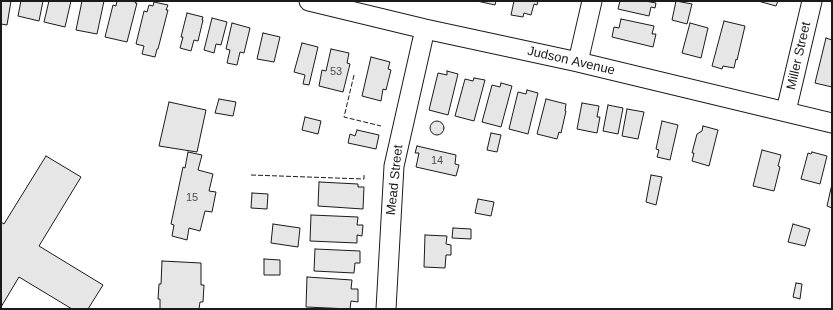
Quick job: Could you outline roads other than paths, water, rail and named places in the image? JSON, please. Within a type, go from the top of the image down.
[{"type":"street","name":"Judson Avenue","points":[[309,1],[425,29],[578,62],[832,123]]},
{"type":"street","points":[[578,62],[592,1]]},
{"type":"street","name":"Miller Street","points":[[786,111],[812,1]]},
{"type":"street","name":"Mead Street","points":[[386,309],[394,166],[425,29]]}]
